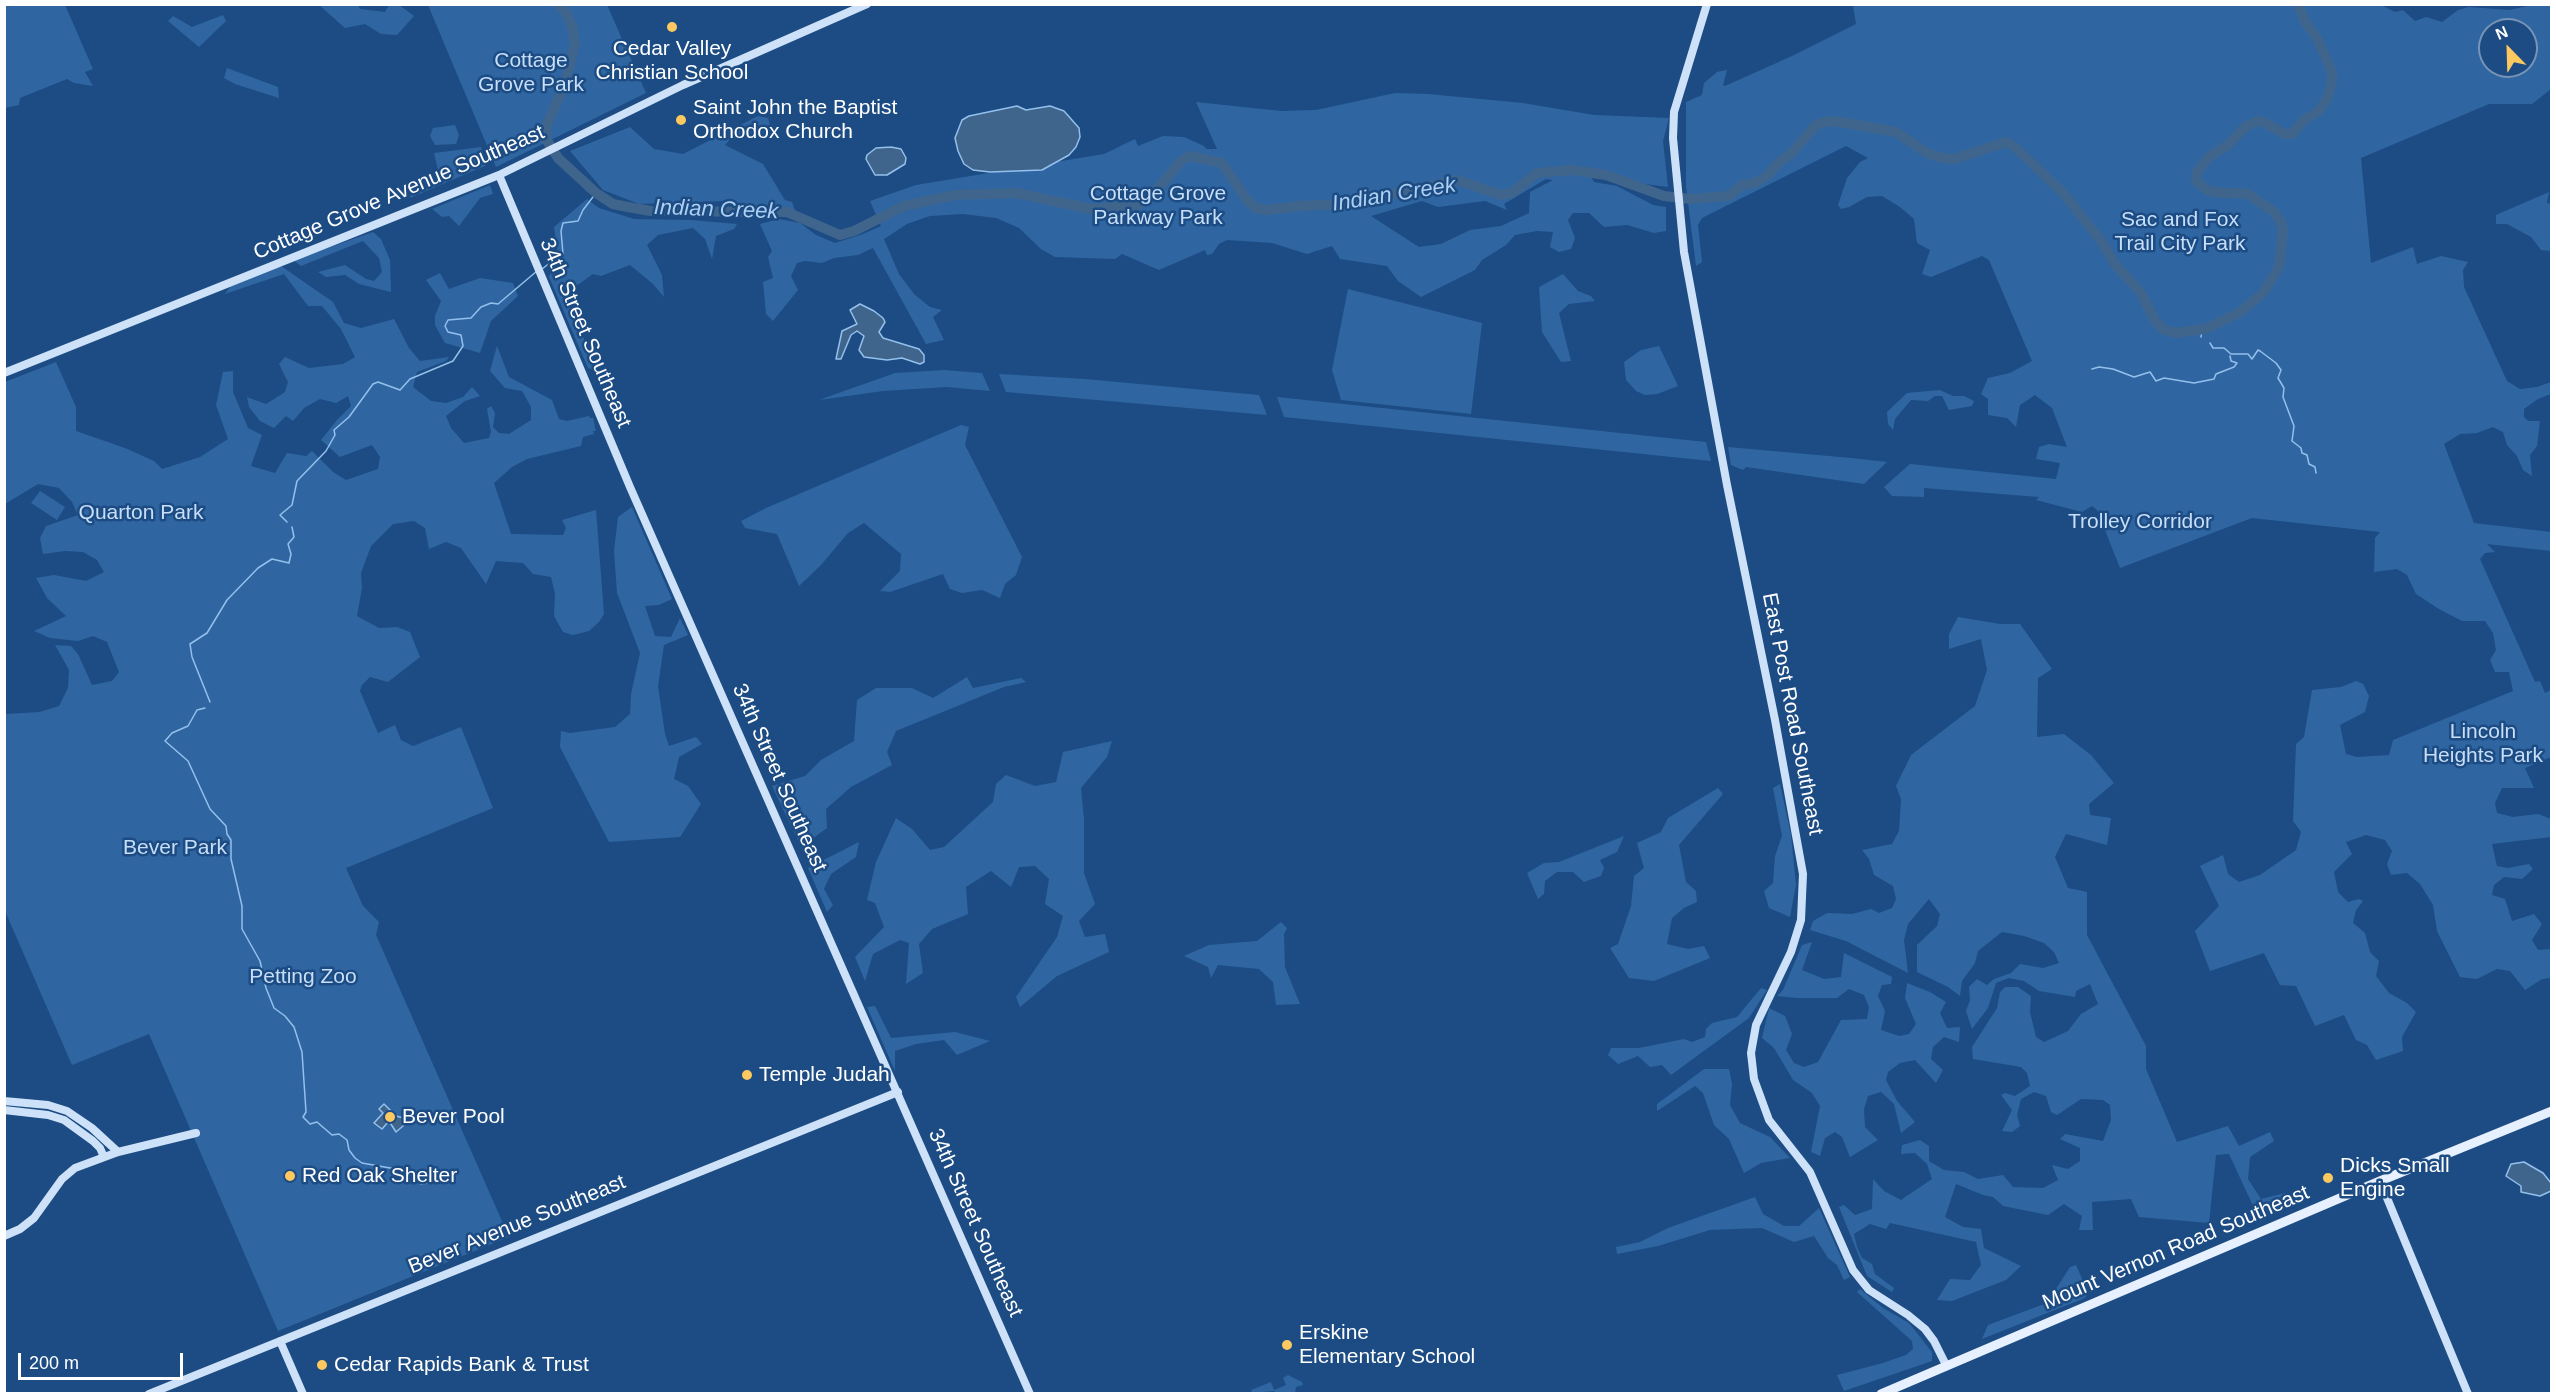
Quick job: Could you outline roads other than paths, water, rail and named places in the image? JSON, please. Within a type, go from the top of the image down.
[{"type":"main road","name":"Mount Vernon Road Southeast","points":[[1881,1394],[2380,1181],[2552,1111]]},
{"type":"street","name":"Cottage Grove Avenue Southeast","points":[[4,373],[499,175],[704,75],[867,4]]},
{"type":"street","name":"East Post Road Southeast","points":[[1707,4],[1674,112],[1673,138],[1681,219],[1687,267],[1727,485],[1802,863],[1801,920],[1783,973],[1756,1025],[1751,1053],[1754,1079],[1769,1120],[1810,1172],[1854,1270],[1869,1290],[1925,1329],[1938,1347],[1946,1365]]},
{"type":"street","name":"34th Street Southeast","points":[[499,175],[630,487],[1030,1394]]},
{"type":"street","name":"Bever Avenue Southeast","points":[[149,1394],[898,1092]]},
{"type":"street","points":[[4,1101],[48,1106],[67,1111],[92,1128],[118,1152]]},
{"type":"street","points":[[4,1110],[48,1115],[63,1120],[93,1141],[100,1148],[104,1157]]},
{"type":"street","points":[[4,1236],[20,1229],[34,1218],[62,1179],[75,1168],[118,1152],[196,1133]]},
{"type":"street","points":[[2380,1181],[2468,1394]]},
{"type":"street","points":[[280,1341],[303,1394]]},
{"type":"waterway","name":"Indian Creek","points":[[558,4],[566,13],[572,26],[575,44],[565,84],[546,127],[546,139],[558,158],[596,193],[613,204],[651,211],[787,212],[840,235],[854,231],[904,206],[955,195],[1016,193],[1091,209],[1136,205],[1144,202],[1181,161],[1190,156],[1222,163],[1247,200],[1256,208],[1267,210],[1347,204],[1457,180],[1501,195],[1512,193],[1537,173],[1571,170],[1606,175],[1664,196],[1691,199],[1729,196],[1742,185],[1755,183],[1768,175],[1778,163],[1791,154],[1816,125],[1828,121],[1896,132],[1927,153],[1942,158],[1954,159],[2006,142],[2016,148],[2063,193],[2102,242],[2114,263],[2141,293],[2155,321],[2163,329],[2175,333],[2205,329],[2239,313],[2263,293],[2279,267],[2283,230],[2274,212],[2248,194],[2213,192],[2196,181],[2197,172],[2210,156],[2228,145],[2245,127],[2258,121],[2285,134],[2292,134],[2304,120],[2319,111],[2327,99],[2332,82],[2332,72],[2298,4]]},
{"type":"waterway","points":[[542,269],[551,262],[556,262],[563,254],[561,231],[563,223],[578,221],[596,193]]},
{"type":"waterway","points":[[287,522],[280,515],[292,505],[297,481],[326,451],[335,435],[334,430],[349,417],[373,384],[378,382],[400,390],[410,379],[453,361],[463,346],[461,335],[448,332],[445,326],[448,320],[471,318],[481,307],[491,303],[498,304],[537,271]]},
{"type":"waterway","name":"Indian Creek","points":[[2201,337],[2202,330]]},
{"type":"waterway","points":[[2210,343],[2213,348],[2224,348],[2231,354],[2248,354],[2252,359],[2258,350],[2276,363],[2281,370],[2278,378],[2284,388],[2283,397],[2294,426],[2292,441],[2301,448],[2302,453],[2307,455],[2309,464],[2315,467],[2316,473]]},
{"type":"waterway","points":[[2092,369],[2099,367],[2113,369],[2134,377],[2150,372],[2156,381],[2164,378],[2194,383],[2214,379],[2216,374],[2234,367],[2237,363],[2231,361],[2230,356]]},
{"type":"waterway","points":[[210,702],[192,657],[190,644],[207,633],[227,600],[258,568],[272,559],[289,563],[291,554],[288,544],[294,537],[292,527]]},
{"type":"waterway","points":[[205,708],[197,710],[188,726],[172,733],[165,741],[188,761],[210,809],[226,826],[231,840],[231,859],[242,906],[242,929],[260,961],[266,988],[274,1008],[294,1027],[302,1052],[306,1112],[303,1117],[310,1124],[317,1122],[332,1135],[339,1134],[347,1140],[349,1150],[362,1163],[407,1171],[421,1184],[448,1180]]},
{"type":"place","name":"Cedar Valley Christian School","points":[[672,27]]},
{"type":"place","name":"Saint John the Baptist Orthodox Church","points":[[681,120]]},
{"type":"place","name":"Temple Judah","points":[[747,1075]]},
{"type":"place","name":"Bever Pool","points":[[390,1117]]},
{"type":"place","name":"Red Oak Shelter","points":[[290,1176]]},
{"type":"place","name":"Dicks Small Engine","points":[[2328,1178]]},
{"type":"place","name":"Erskine Elementary School","points":[[1287,1345]]},
{"type":"place","name":"Cedar Rapids Bank & Trust","points":[[322,1365]]},
{"type":"park label","name":"Cottage Grove Park","points":[[531,73]]},
{"type":"park label","name":"Cottage Grove Parkway Park","points":[[1158,206]]},
{"type":"park label","name":"Sac and Fox Trail City Park","points":[[2180,232]]},
{"type":"park label","name":"Quarton Park","points":[[141,513]]},
{"type":"park label","name":"Trolley Corridor","points":[[2140,522]]},
{"type":"park label","name":"Lincoln Heights Park","points":[[2483,744]]},
{"type":"park label","name":"Bever Park","points":[[175,848]]},
{"type":"park label","name":"Petting Zoo","points":[[303,977]]}]
